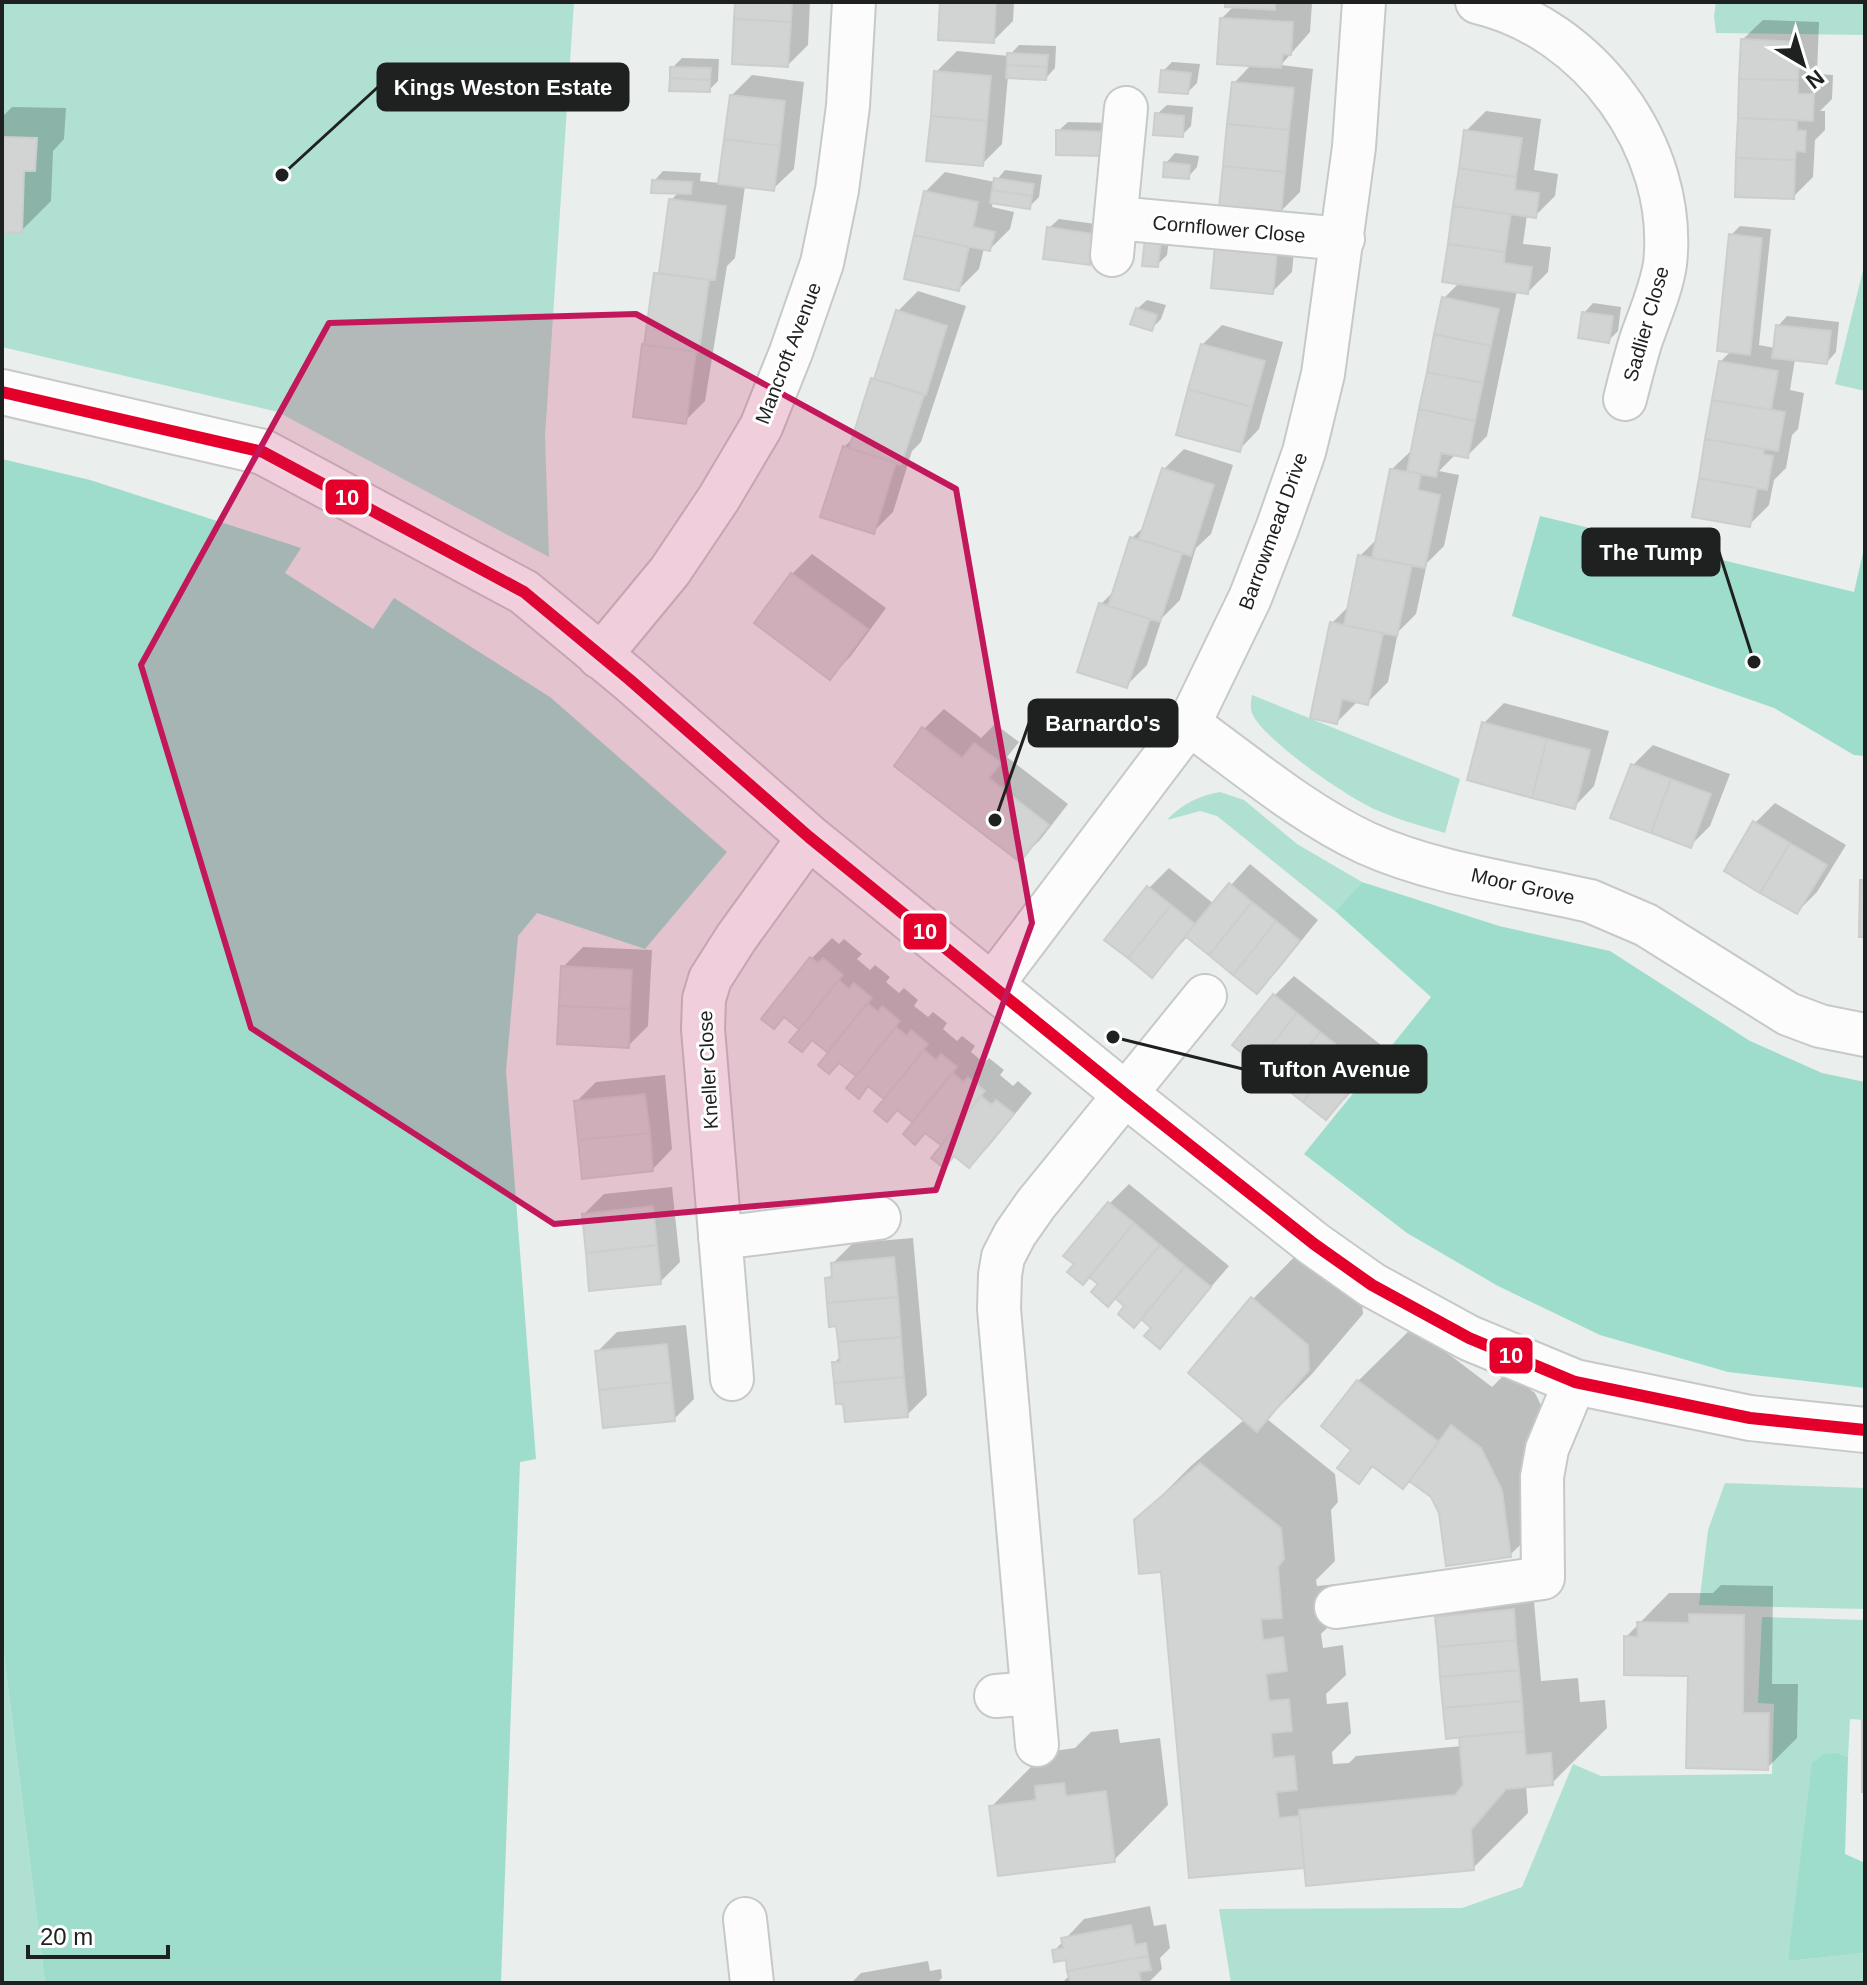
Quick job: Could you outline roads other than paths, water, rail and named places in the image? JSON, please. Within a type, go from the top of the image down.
[{"type":"street","name":"Mancroft Avenue","points":[[599,657],[670,571],[719,498],[761,427],[791,352],[822,263],[837,190],[848,106],[854,2]]},
{"type":"street","name":"Barrowmead Drive","points":[[991,986],[1189,724],[1250,598],[1304,452],[1323,374],[1354,147],[1364,2]]},
{"type":"street","name":"Sadlier Close","points":[[1477,2],[1525,19],[1570,47],[1621,103],[1650,157],[1666,230],[1665,264],[1625,399]]},
{"type":"street","name":"Cornflower Close","points":[[1126,108],[1114,237],[1343,239]]},
{"type":"street","points":[[2,392],[263,452],[524,592],[809,837],[991,986],[1314,1244],[1372,1285],[1469,1338],[1575,1382],[1750,1418],[1865,1430]]},
{"type":"street","name":"Moor Grove","points":[[1189,724],[1303,805],[1365,842],[1412,861],[1590,901],[1616,911],[1646,925],[1788,1014],[1820,1026],[1865,1035]]},
{"type":"street","name":"Kneller Close","points":[[732,1379],[703,1029],[704,999],[710,979],[736,938],[809,837]]},
{"type":"street","points":[[1037,1745],[1014,1694],[999,1309],[1003,1257],[1036,1204],[1205,996]]},
{"type":"street","points":[[720,1238],[879,1218]]},
{"type":"street","points":[[1336,1607],[1543,1578],[1542,1477],[1547,1449],[1575,1382]]},
{"type":"street","points":[[745,1919],[752,1983]]},
{"type":"place","name":"Kings Weston Estate","points":[[282,175]]},
{"type":"place","name":"The Tump","points":[[1754,662]]},
{"type":"place","name":"Barnardo's","points":[[995,820]]},
{"type":"place","name":"Tufton Avenue","points":[[1113,1037]]}]
